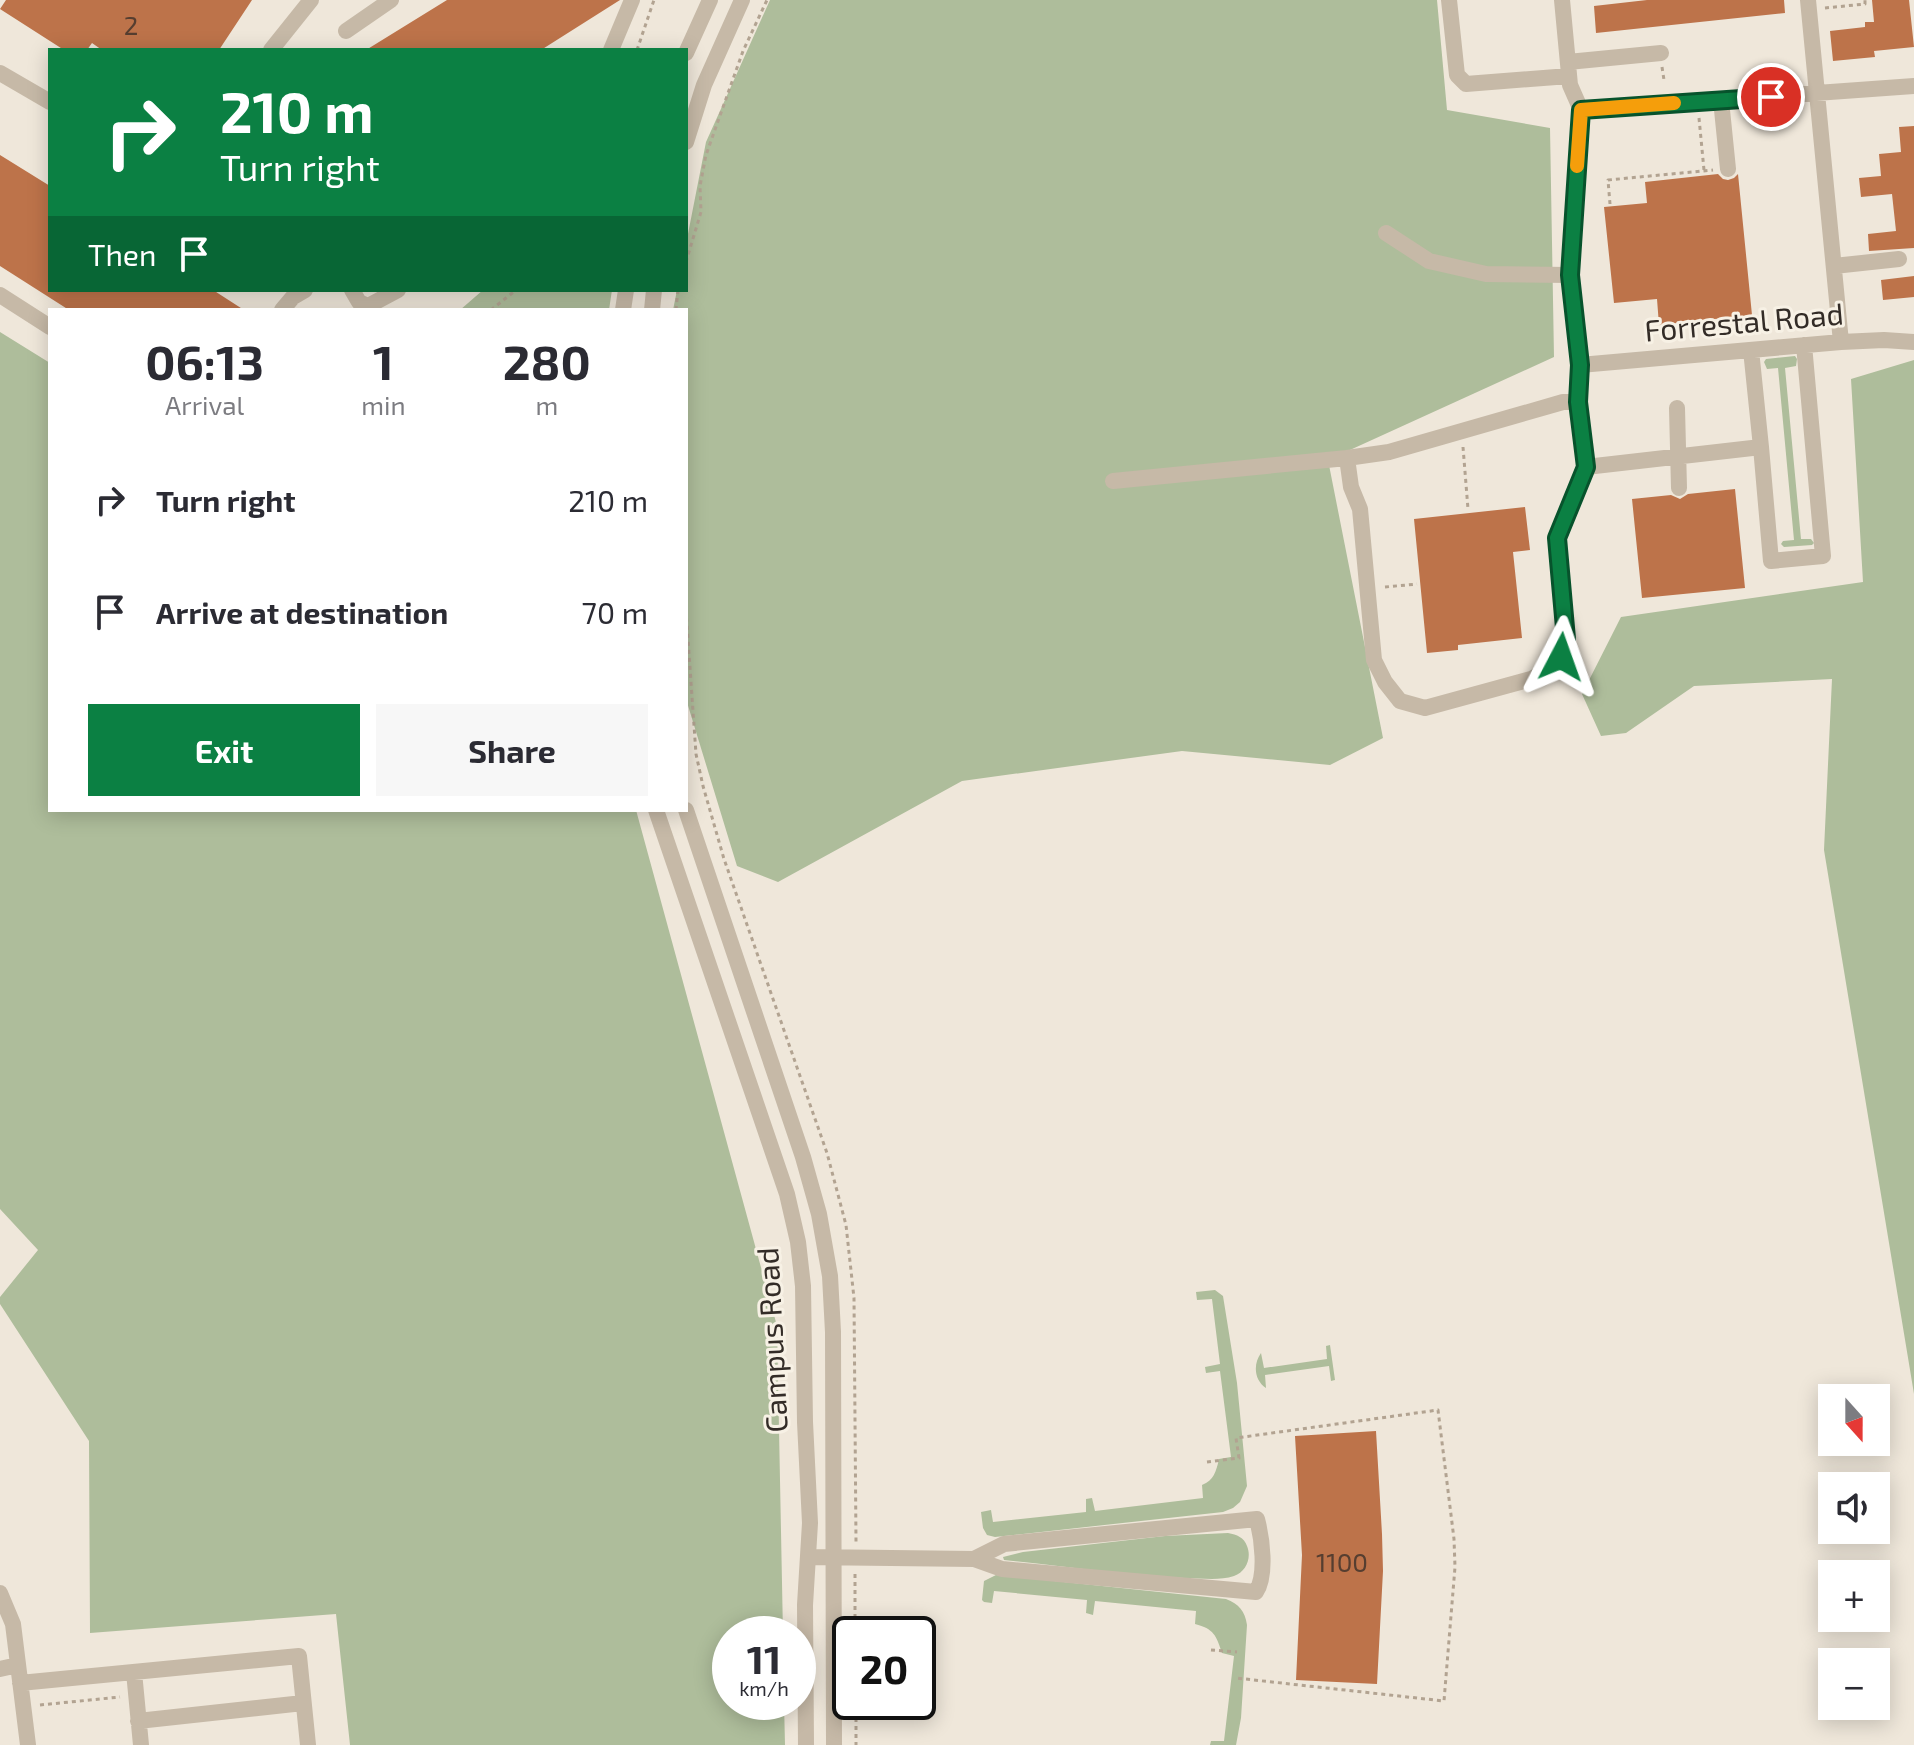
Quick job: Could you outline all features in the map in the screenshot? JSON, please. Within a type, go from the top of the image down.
[{"type":"street","points":[[273,48],[311,0]]},
{"type":"street","points":[[346,31],[391,0]]},
{"type":"street","points":[[612,48],[632,0]]},
{"type":"street","points":[[688,49],[710,0]]},
{"type":"street","points":[[688,136],[704,85],[742,0]]},
{"type":"street","points":[[1449,0],[1457,75],[1466,84],[1661,53]]},
{"type":"street","points":[[1347,458],[1351,487],[1360,509],[1374,660],[1385,682],[1400,701],[1425,708],[1531,679],[1550,669],[1561,657],[1566,639],[1557,538],[1586,467],[1578,402],[1580,365],[1570,275],[1581,110],[1570,85],[1562,0]]},
{"type":"street","points":[[1809,5],[1841,342]]},
{"type":"street","points":[[0,73],[48,101]]},
{"type":"street","points":[[1581,110],[1914,86]]},
{"type":"street","points":[[1721,100],[1728,169]]},
{"type":"street","points":[[1386,233],[1429,261],[1486,274],[1570,275]]},
{"type":"street","points":[[1834,266],[1899,259]]},
{"type":"street","points":[[284,308],[302,292]]},
{"type":"street","points":[[353,292],[359,302],[368,306],[394,292]]},
{"type":"street","points":[[0,295],[48,326]]},
{"type":"street","name":"Forrestal Road","points":[[1580,365],[1841,342],[1914,342]]},
{"type":"street","points":[[1751,350],[1771,561],[1823,556],[1804,345]]},
{"type":"street","points":[[1113,481],[1389,452],[1563,402],[1578,402]]},
{"type":"street","points":[[1677,408],[1679,488]]},
{"type":"street","points":[[1586,467],[1761,447]]},
{"type":"street","name":"Campus Road","points":[[657,812],[787,1194],[798,1242],[803,1286],[810,1523],[805,1605],[806,1745]]},
{"type":"street","name":"Campus Road","points":[[687,812],[803,1157],[819,1214],[830,1276],[833,1332],[834,1745]]},
{"type":"street","points":[[808,1557],[974,1559],[1002,1569],[1256,1592],[1262,1583],[1262,1536],[1257,1519],[1004,1544],[974,1559]]},
{"type":"street","points":[[0,1593],[13,1624],[28,1745]]},
{"type":"street","points":[[20,1683],[299,1656],[308,1745]]},
{"type":"street","points":[[0,1669],[18,1665]]},
{"type":"street","points":[[134,1672],[141,1745]]},
{"type":"street","points":[[138,1721],[303,1703]]},
{"type":"path","points":[[638,48],[654,0]]},
{"type":"path","points":[[688,255],[701,212],[700,186],[706,155],[743,51],[767,0]]},
{"type":"path","points":[[1809,5],[1865,4],[1865,0]]},
{"type":"path","points":[[1699,118],[1704,171]]},
{"type":"path","points":[[1610,204],[1608,180],[1728,169]]},
{"type":"path","points":[[494,308],[514,292]]},
{"type":"path","points":[[1462,432],[1468,509]]},
{"type":"path","points":[[1368,589],[1417,584]]},
{"type":"path","points":[[1207,1462],[1239,1458],[1236,1438],[1438,1410],[1455,1567],[1444,1701],[1236,1678]]},
{"type":"path","points":[[1211,1650],[1237,1652]]},
{"type":"path","points":[[23,1707],[136,1695]]},
{"type":"path","points":[[856,1720],[856,1745]]},
{"type":"green space","points":[[770,0],[1437,0],[1447,110],[1550,128],[1554,357],[1328,460],[1383,738],[1330,765],[1182,751],[962,781],[778,882],[737,866],[688,706],[688,308],[673,308],[677,292],[688,292],[688,234],[706,142]]},
{"type":"green space","points":[[481,292],[612,292],[609,308],[462,308]]},
{"type":"green space","points":[[0,332],[48,362],[48,812],[637,812],[777,1326],[783,1616],[712,1616],[712,1720],[784,1720],[785,1745],[350,1745],[336,1614],[90,1633],[89,1441],[0,1304],[0,1297],[38,1250],[0,1209]]},
{"type":"green space","points":[[1795,356],[1796,366],[1785,368],[1801,539],[1811,539],[1814,543],[1784,547],[1781,544],[1783,541],[1794,540],[1778,368],[1767,369],[1764,362],[1766,359]]},
{"type":"green space","points":[[1914,360],[1914,1394],[1824,850],[1832,679],[1694,686],[1626,733],[1601,736],[1582,694],[1621,617],[1863,582],[1851,379]]},
{"type":"green space","points":[[1215,1290],[1223,1296],[1237,1383],[1247,1486],[1240,1502],[1223,1512],[995,1537],[987,1535],[981,1512],[991,1510],[993,1522],[1086,1512],[1086,1499],[1092,1498],[1095,1511],[1203,1498],[1202,1485],[1214,1475],[1219,1459],[1231,1457],[1220,1371],[1206,1373],[1205,1367],[1220,1364],[1212,1299],[1197,1300],[1196,1292]]},
{"type":"green space","points":[[1330,1345],[1335,1380],[1331,1381],[1329,1366],[1265,1375],[1266,1388],[1259,1381],[1256,1367],[1261,1353],[1264,1368],[1327,1359],[1326,1346]]},
{"type":"green space","points":[[1228,1533],[1244,1540],[1248,1560],[1238,1574],[1222,1578],[1116,1573],[1004,1560],[1003,1557],[1165,1536]]},
{"type":"green space","points":[[996,1575],[1226,1599],[1234,1603],[1243,1612],[1247,1625],[1241,1718],[1236,1745],[1210,1745],[1211,1741],[1224,1741],[1234,1656],[1222,1653],[1213,1634],[1195,1624],[1196,1611],[1095,1601],[1093,1615],[1086,1613],[1087,1600],[994,1591],[992,1603],[984,1602],[984,1581]]},
{"type":"building","points":[[6,0],[252,0],[220,48],[99,48],[92,43],[88,48],[61,48],[0,9]]},
{"type":"building","points":[[447,0],[620,0],[544,48],[369,48]]},
{"type":"building","points":[[1647,0],[1784,0],[1785,13],[1596,33],[1594,6]]},
{"type":"building","points":[[1872,0],[1909,0],[1914,47],[1874,51],[1875,57],[1833,61],[1830,31],[1865,27],[1865,22],[1874,22]]},
{"type":"building","points":[[1914,126],[1914,248],[1869,251],[1868,234],[1896,231],[1892,194],[1861,197],[1859,178],[1881,176],[1879,154],[1901,152],[1899,127]]},
{"type":"building","points":[[0,155],[48,185],[48,292],[216,292],[241,308],[66,308],[0,266]]},
{"type":"building","points":[[1718,174],[1728,180],[1738,174],[1752,315],[1659,325],[1657,299],[1614,303],[1604,207],[1647,203],[1645,182]]},
{"type":"building","points":[[1914,276],[1914,297],[1883,300],[1881,280]]},
{"type":"building","points":[[1735,489],[1745,588],[1642,598],[1632,499],[1671,495],[1680,499],[1688,494]]},
{"type":"building","points":[[1525,507],[1530,550],[1513,552],[1522,638],[1458,645],[1458,650],[1427,653],[1414,519]]},
{"type":"building","points":[[1376,1431],[1383,1571],[1377,1684],[1296,1680],[1302,1555],[1295,1436]]},
{"type":"slow traffic","points":[[1577,166],[1581,110],[1674,103]]},
{"type":"route","points":[[1561,657],[1566,639],[1557,538],[1586,467],[1578,402],[1580,365],[1570,275],[1581,110],[1771,97]]}]
